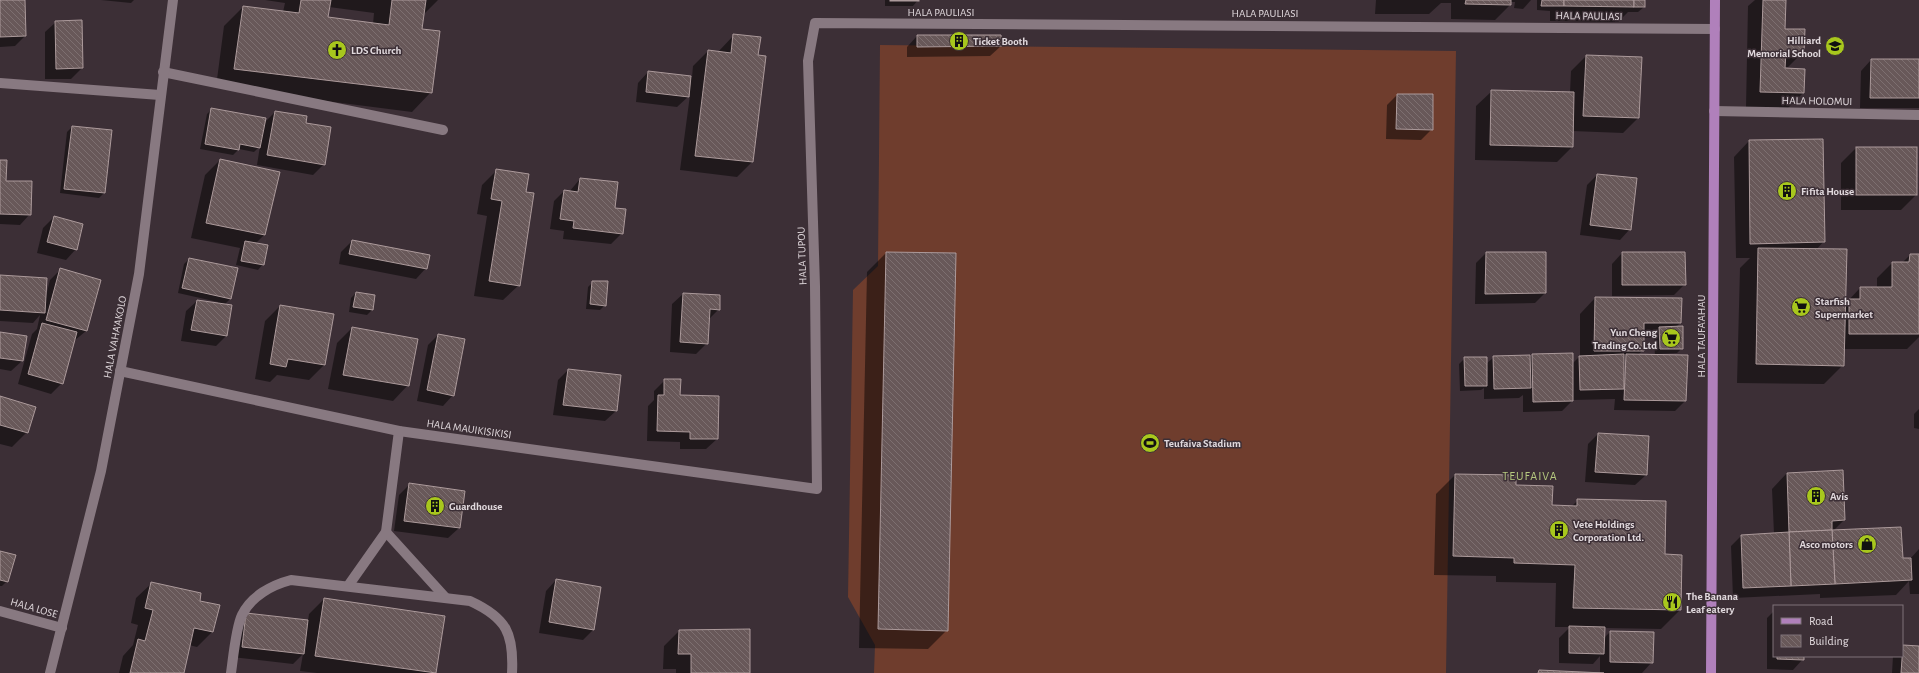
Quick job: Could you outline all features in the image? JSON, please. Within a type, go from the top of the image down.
[{"type":"main road","name":"HALA TAUFA'AHAU","points":[[1711,673],[1715,0]]},
{"type":"street","name":"HALA VAHA'AKOLO","points":[[50,673],[100,471],[139,274],[172,0]]},
{"type":"street","name":"HALA PAULIASI","points":[[815,24],[1714,29]]},
{"type":"street","name":"HALA TUPOU","points":[[815,24],[808,61],[815,286],[817,489]]},
{"type":"street","points":[[163,72],[443,130]]},
{"type":"street","points":[[0,83],[160,95]]},
{"type":"street","name":"HALA HOLOMUI","points":[[1714,111],[1919,115]]},
{"type":"street","name":"HALA MAUIKISIKISI","points":[[120,371],[398,431],[817,489]]},
{"type":"street","points":[[348,586],[386,532],[398,431]]},
{"type":"street","points":[[386,532],[444,597]]},
{"type":"street","points":[[230,673],[242,615],[255,599],[273,585],[291,580],[470,601],[487,609],[500,620],[513,649],[512,673]]},
{"type":"street","name":"HALA LOSE","points":[[0,611],[62,628]]},
{"type":"shaded area","name":"Teufaiva Stadium","points":[[880,45],[1456,51],[1446,673],[874,673],[875,645],[848,597],[853,290],[878,266]]},
{"type":"building","points":[[0,0],[25,0],[26,36],[0,37]]},
{"type":"building","name":"LDS Church","points":[[301,0],[331,0],[328,17],[389,25],[392,0],[426,0],[422,29],[440,31],[432,93],[234,69],[243,6],[299,13]]},
{"type":"building","points":[[919,0],[919,1],[890,1]]},
{"type":"building","points":[[1466,0],[1511,0],[1511,5],[1465,4]]},
{"type":"building","points":[[1542,0],[1564,0],[1564,6],[1541,6]]},
{"type":"building","points":[[1564,0],[1634,0],[1634,7],[1564,6]]},
{"type":"building","points":[[1634,0],[1645,0],[1645,7],[1634,7]]},
{"type":"building","points":[[1763,0],[1786,0],[1785,29],[1805,29],[1804,52],[1786,52],[1785,68],[1805,69],[1804,93],[1760,92]]},
{"type":"building","points":[[82,20],[83,68],[56,69],[55,21]]},
{"type":"building","points":[[733,34],[761,37],[758,55],[766,56],[753,162],[695,156],[708,50],[731,53]]},
{"type":"building","name":"Ticket Booth","points":[[917,35],[1001,35],[1002,46],[917,47]]},
{"type":"building","points":[[1586,55],[1642,57],[1639,118],[1583,116]]},
{"type":"building","points":[[1871,59],[1919,59],[1919,98],[1870,98]]},
{"type":"building","points":[[648,71],[691,76],[689,97],[646,92]]},
{"type":"building","points":[[1491,90],[1574,92],[1573,147],[1490,145]]},
{"type":"building","points":[[1397,94],[1433,94],[1433,130],[1396,129]]},
{"type":"building","points":[[211,108],[266,118],[260,148],[240,144],[239,150],[205,144]]},
{"type":"building","points":[[275,111],[307,116],[306,123],[331,127],[325,165],[267,155]]},
{"type":"building","points":[[72,126],[112,130],[105,193],[64,189]]},
{"type":"building","name":"Fifita House","points":[[1823,139],[1825,242],[1750,244],[1749,140]]},
{"type":"building","points":[[1856,147],[1917,147],[1917,195],[1856,195]]},
{"type":"building","points":[[220,159],[280,172],[265,235],[206,223]]},
{"type":"building","points":[[0,160],[7,160],[6,181],[32,181],[31,215],[0,214]]},
{"type":"building","points":[[496,169],[529,174],[526,192],[534,193],[520,286],[489,281],[502,201],[491,199]]},
{"type":"building","points":[[1597,174],[1637,178],[1631,230],[1590,225]]},
{"type":"building","points":[[580,178],[618,182],[615,208],[626,209],[623,234],[573,228],[574,221],[560,219],[564,190],[578,192]]},
{"type":"building","points":[[54,216],[83,224],[77,250],[47,242]]},
{"type":"building","points":[[352,240],[430,255],[427,269],[349,254]]},
{"type":"building","points":[[245,241],[268,245],[264,265],[241,261]]},
{"type":"building","name":"Starfish Supermarket","points":[[1758,248],[1847,249],[1844,366],[1756,364]]},
{"type":"building","points":[[886,252],[956,253],[948,631],[878,629]]},
{"type":"building","points":[[1486,252],[1546,252],[1546,293],[1485,294]]},
{"type":"building","points":[[1622,252],[1685,252],[1686,285],[1622,285]]},
{"type":"building","points":[[1910,254],[1919,254],[1919,334],[1849,334],[1849,299],[1860,299],[1860,287],[1892,287],[1892,262],[1909,262]]},
{"type":"building","points":[[189,258],[238,268],[231,299],[182,288]]},
{"type":"building","points":[[60,268],[101,280],[87,331],[46,320]]},
{"type":"building","points":[[0,275],[47,278],[45,313],[0,310]]},
{"type":"building","points":[[592,281],[608,281],[606,306],[590,304]]},
{"type":"building","points":[[356,292],[375,295],[373,310],[353,307]]},
{"type":"building","points":[[683,293],[720,295],[720,310],[710,309],[708,344],[680,342]]},
{"type":"building","points":[[1595,297],[1682,298],[1681,323],[1644,323],[1644,351],[1594,351]]},
{"type":"building","points":[[197,300],[232,305],[227,336],[191,330]]},
{"type":"building","points":[[280,305],[334,314],[325,365],[288,359],[286,367],[270,364]]},
{"type":"building","points":[[42,323],[77,332],[63,384],[28,374]]},
{"type":"building","name":"Yun Cheng Trading Co. Ltd","points":[[1683,326],[1683,349],[1660,349],[1659,327]]},
{"type":"building","points":[[352,327],[418,339],[409,386],[343,375]]},
{"type":"building","points":[[0,332],[27,336],[23,361],[0,358]]},
{"type":"building","points":[[438,334],[465,339],[454,396],[427,390]]},
{"type":"building","points":[[1573,353],[1573,401],[1533,402],[1532,354]]},
{"type":"building","points":[[1624,354],[1624,389],[1580,390],[1579,356]]},
{"type":"building","points":[[1626,354],[1688,355],[1686,401],[1624,400]]},
{"type":"building","points":[[1530,355],[1531,388],[1494,389],[1493,356]]},
{"type":"building","points":[[1464,357],[1487,357],[1487,386],[1465,386]]},
{"type":"building","points":[[568,369],[621,375],[617,411],[563,405]]},
{"type":"building","points":[[664,379],[681,379],[680,395],[719,396],[718,439],[690,439],[690,432],[657,431],[658,395],[664,395]]},
{"type":"building","points":[[0,396],[36,407],[28,433],[0,425]]},
{"type":"building","points":[[1598,433],[1649,436],[1647,475],[1595,472]]},
{"type":"building","name":"Avis","points":[[1843,470],[1845,520],[1832,521],[1832,530],[1789,532],[1787,473]]},
{"type":"building","name":"Vete Holdings Corporation Ltd.","points":[[1455,474],[1516,475],[1516,485],[1553,486],[1552,505],[1577,506],[1577,499],[1666,501],[1665,554],[1682,555],[1681,610],[1573,608],[1575,565],[1514,563],[1514,558],[1453,556]]},
{"type":"building","name":"Guardhouse","points":[[409,483],[465,491],[460,528],[404,521]]},
{"type":"building","name":"Asco motors","points":[[1901,527],[1903,558],[1911,558],[1912,580],[1835,584],[1832,530]]},
{"type":"building","name":"Asco motors","points":[[1832,530],[1835,584],[1791,586],[1789,532]]},
{"type":"building","points":[[1789,532],[1791,586],[1743,588],[1741,535]]},
{"type":"building","points":[[0,551],[16,555],[8,582],[0,580]]},
{"type":"building","points":[[556,579],[601,587],[594,630],[549,622]]},
{"type":"building","points":[[151,582],[201,593],[200,601],[220,605],[213,632],[194,628],[184,673],[130,673],[138,639],[145,641],[153,610],[145,608]]},
{"type":"building","points":[[324,598],[445,616],[436,673],[315,656]]},
{"type":"building","points":[[246,613],[308,620],[304,654],[242,647]]},
{"type":"building","points":[[1569,626],[1605,627],[1604,654],[1569,653]]},
{"type":"building","points":[[750,629],[750,673],[691,673],[691,654],[678,654],[679,630]]},
{"type":"building","points":[[1610,631],[1654,632],[1653,663],[1610,662]]},
{"type":"building","points":[[1903,645],[1919,646],[1919,673],[1901,673]]},
{"type":"building","points":[[1777,657],[1804,657],[1804,660],[1777,659]]},
{"type":"building","points":[[1539,670],[1604,673],[1538,673]]},
{"type":"place","name":"Ticket Booth","points":[[959,41]]},
{"type":"place","name":"Hilliard Memorial School","points":[[1835,46]]},
{"type":"place","name":"LDS Church","points":[[337,50]]},
{"type":"place","name":"Fifita House","points":[[1787,191]]},
{"type":"place","name":"Starfish Supermarket","points":[[1801,307]]},
{"type":"place","name":"Yun Cheng Trading Co. Ltd","points":[[1671,338]]},
{"type":"place","name":"Teufaiva Stadium","points":[[1150,443]]},
{"type":"place","name":"Avis","points":[[1816,496]]},
{"type":"place","name":"Guardhouse","points":[[435,506]]},
{"type":"place","name":"Vete Holdings Corporation Ltd.","points":[[1559,530]]},
{"type":"place","name":"Asco motors","points":[[1867,544]]},
{"type":"place","name":"The Banana Leaf eatery","points":[[1672,602]]},
{"type":"district","name":"TEUFAIVA","points":[[1530,476]]}]
